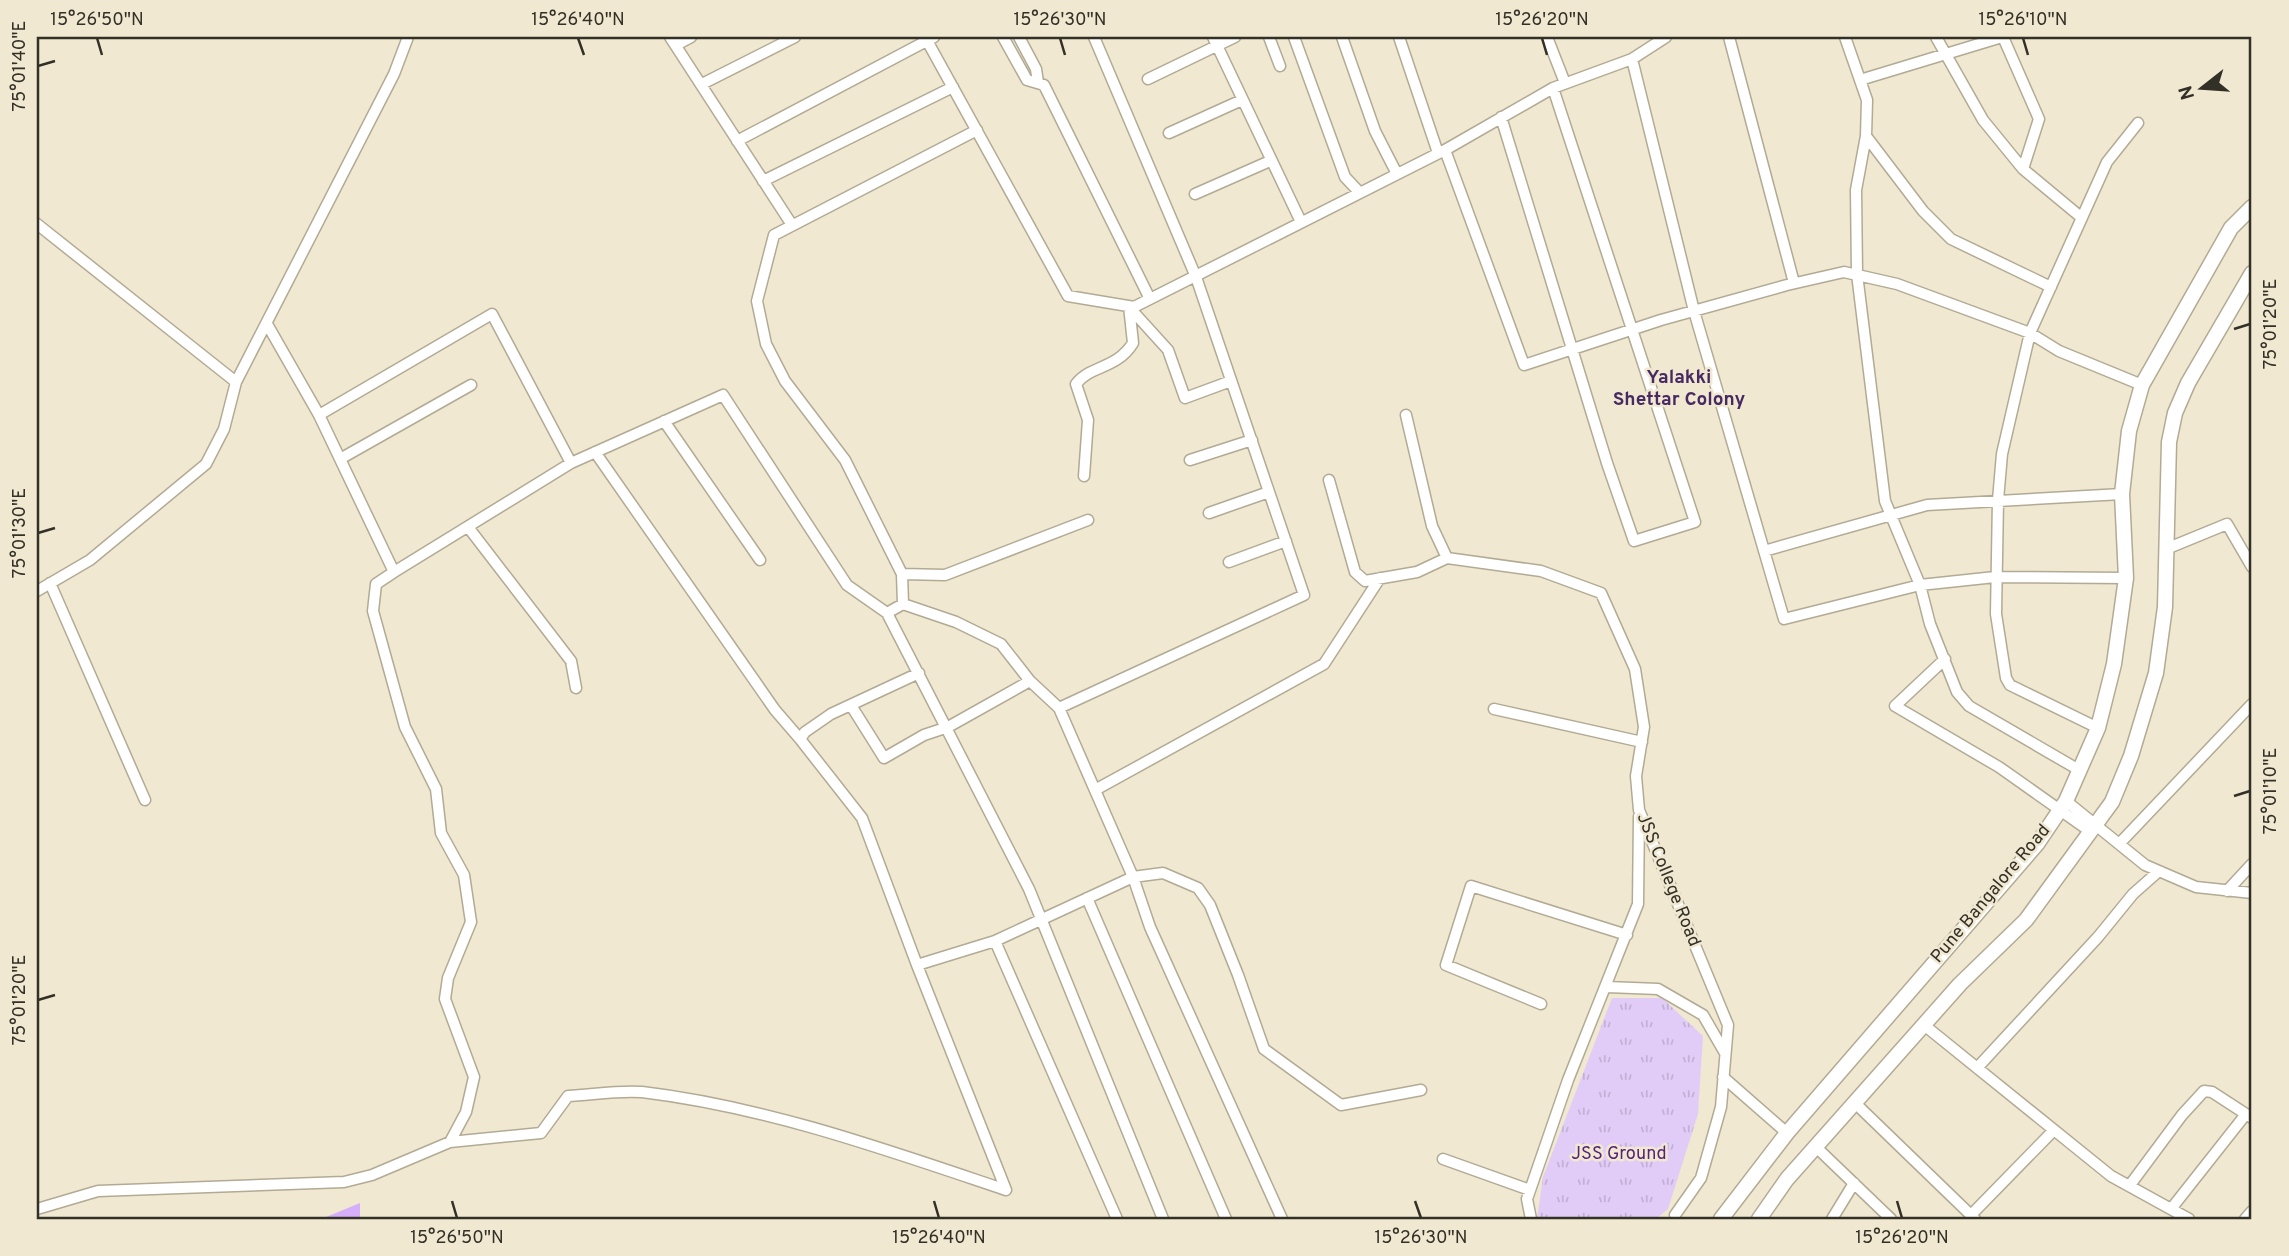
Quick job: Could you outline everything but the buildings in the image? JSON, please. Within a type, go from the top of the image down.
[{"type":"main road","name":"Pune Bangalore Road","points":[[1721,1219],[1787,1133],[2037,844],[2064,804],[2098,728],[2114,664],[2126,578],[2122,494],[2129,431],[2142,385],[2231,228],[2252,206]]},
{"type":"main road","name":"Pune Bangalore Road","points":[[1759,1219],[1787,1179],[1960,984],[2025,919],[2112,803],[2149,704],[2165,607],[2169,442],[2175,413],[2188,383],[2252,274]]},
{"type":"street","points":[[37,591],[90,560],[206,464],[224,429],[236,382],[394,74],[408,37]]},
{"type":"street","points":[[691,37],[673,41],[792,225]]},
{"type":"street","points":[[702,84],[795,37]]},
{"type":"street","points":[[1003,37],[1018,69],[1027,80],[1044,85],[1150,299]]},
{"type":"street","points":[[1019,37],[1036,69],[1038,82]]},
{"type":"street","points":[[1059,708],[1304,595],[1196,277],[1094,37]]},
{"type":"street","points":[[1148,79],[1215,41],[1235,37]]},
{"type":"street","points":[[1269,37],[1280,66]]},
{"type":"street","points":[[1294,37],[1345,177],[1360,192]]},
{"type":"street","points":[[1342,37],[1376,131],[1397,174]]},
{"type":"street","points":[[1399,37],[1524,365],[1694,311],[1844,272],[1897,284],[2030,333],[2059,351],[2142,385]]},
{"type":"street","points":[[1547,37],[1564,83]]},
{"type":"street","points":[[737,141],[929,38],[953,87],[1068,296],[1129,306],[1196,277],[1442,152],[1553,88],[1632,59],[1666,37]]},
{"type":"street","points":[[1729,37],[1794,283]]},
{"type":"street","points":[[1844,37],[1867,100],[1866,136],[1856,190],[1857,274],[1885,501],[1920,585],[1957,692],[1969,706],[2080,770]]},
{"type":"street","points":[[1936,37],[1944,56],[1983,120],[2022,169],[2082,218]]},
{"type":"street","points":[[1860,80],[2002,37],[2039,119],[2022,169]]},
{"type":"street","points":[[1215,41],[1301,222]]},
{"type":"street","points":[[1632,59],[1694,311],[1784,618],[1920,585],[1995,577],[2126,578]]},
{"type":"street","points":[[763,181],[953,87]]},
{"type":"street","points":[[1501,117],[1572,351],[1634,541],[1695,522],[1553,88]]},
{"type":"street","points":[[1169,133],[1242,100]]},
{"type":"street","points":[[2098,728],[2010,685],[1998,641],[1995,577],[1998,500],[2002,454],[2030,333],[2107,162],[2138,123]]},
{"type":"street","points":[[903,604],[902,574],[845,460],[785,381],[766,344],[757,301],[774,234],[977,130]]},
{"type":"street","points":[[1866,136],[1923,211],[1951,239],[2051,287]]},
{"type":"street","points":[[1195,194],[1270,161]]},
{"type":"street","points":[[37,224],[236,382]]},
{"type":"street","points":[[1129,306],[1168,351],[1185,398],[1231,381]]},
{"type":"street","points":[[1084,476],[1088,420],[1076,384],[1082,375],[1105,368],[1125,355],[1133,343],[1129,306]]},
{"type":"street","points":[[319,415],[492,314],[571,463]]},
{"type":"street","points":[[267,324],[319,415],[394,572]]},
{"type":"street","points":[[340,459],[471,385]]},
{"type":"street","points":[[450,1142],[466,1112],[474,1077],[445,999],[448,978],[471,922],[464,875],[441,833],[436,789],[405,727],[373,611],[376,584],[571,463],[723,395],[846,584],[887,613],[948,727],[1041,918],[1163,1219]]},
{"type":"street","points":[[1329,480],[1355,572],[1365,581],[1417,572],[1447,558],[1432,526],[1406,415]]},
{"type":"street","points":[[664,421],[760,560]]},
{"type":"street","points":[[1190,460],[1252,440]]},
{"type":"street","points":[[37,1209],[99,1191],[344,1182],[372,1175],[450,1142],[541,1133],[568,1097],[640,1092],[811,1125],[847,1140],[1006,1190],[862,818],[775,710],[595,452]]},
{"type":"street","points":[[1209,513],[1269,492]]},
{"type":"street","points":[[1763,551],[1892,517],[1927,505],[2122,494]]},
{"type":"street","points":[[902,574],[945,575],[1088,520]]},
{"type":"street","points":[[2166,549],[2227,524],[2252,567]]},
{"type":"street","points":[[468,527],[571,661],[576,688]]},
{"type":"street","points":[[1229,562],[1286,541]]},
{"type":"street","name":"JSS College Road","points":[[1447,558],[1541,571],[1601,593],[1635,669],[1644,727],[1636,776],[1639,810],[1728,1025],[1721,1107],[1701,1178],[1675,1215]]},
{"type":"street","points":[[1096,790],[1324,664],[1380,578]]},
{"type":"street","points":[[50,583],[145,800]]},
{"type":"street","points":[[887,613],[903,604],[956,622],[1001,644],[1030,681],[1059,708],[1133,877],[1150,927],[1283,1219]]},
{"type":"street","points":[[1945,659],[1895,706],[2064,804],[2093,829],[2145,864],[2196,887],[2252,893]]},
{"type":"street","points":[[800,739],[805,732],[831,714],[852,707],[878,690],[919,673]]},
{"type":"street","points":[[852,707],[884,758],[924,735],[948,727],[1030,681]]},
{"type":"street","points":[[2119,844],[2252,704]]},
{"type":"street","points":[[1494,709],[1642,742]]},
{"type":"street","points":[[1531,1219],[1527,1199],[1530,1190],[1568,1080],[1638,904],[1639,810]]},
{"type":"street","points":[[2227,891],[2252,864]]},
{"type":"street","points":[[1977,1068],[2090,946],[2133,894],[2159,871]]},
{"type":"street","points":[[917,965],[995,942],[1041,918],[1133,877],[1163,873],[1198,888],[1210,905],[1264,1049],[1341,1105],[1422,1090]]},
{"type":"street","points":[[1541,1004],[1446,965],[1471,886],[1627,935]]},
{"type":"street","points":[[1087,898],[1226,1219]]},
{"type":"street","points":[[995,942],[1117,1219]]},
{"type":"street","points":[[1606,987],[1658,989],[1703,1015],[1725,1054]]},
{"type":"street","points":[[1924,1025],[2111,1177],[2189,1219]]},
{"type":"street","points":[[1723,1077],[1787,1133]]},
{"type":"street","points":[[2130,1185],[2182,1115],[2204,1091],[2212,1092],[2249,1116],[2171,1209]]},
{"type":"street","points":[[1855,1103],[1973,1217],[2053,1131]]},
{"type":"street","points":[[1816,1147],[1891,1219]]},
{"type":"street","points":[[1443,1159],[1530,1190]]},
{"type":"street","points":[[1832,1219],[1854,1183]]},
{"type":"street","points":[[2245,1219],[2252,1211]]},
{"type":"green space","name":"JSS Ground","points":[[1612,998],[1662,998],[1703,1036],[1698,1114],[1668,1209],[1656,1219],[1537,1219],[1543,1177]]},
{"type":"shaded area","points":[[360,1203],[360,1219],[122,1219],[326,1217]]},
{"type":"district","name":"Yalakki Shettar Colony","points":[[1679,389]]}]
